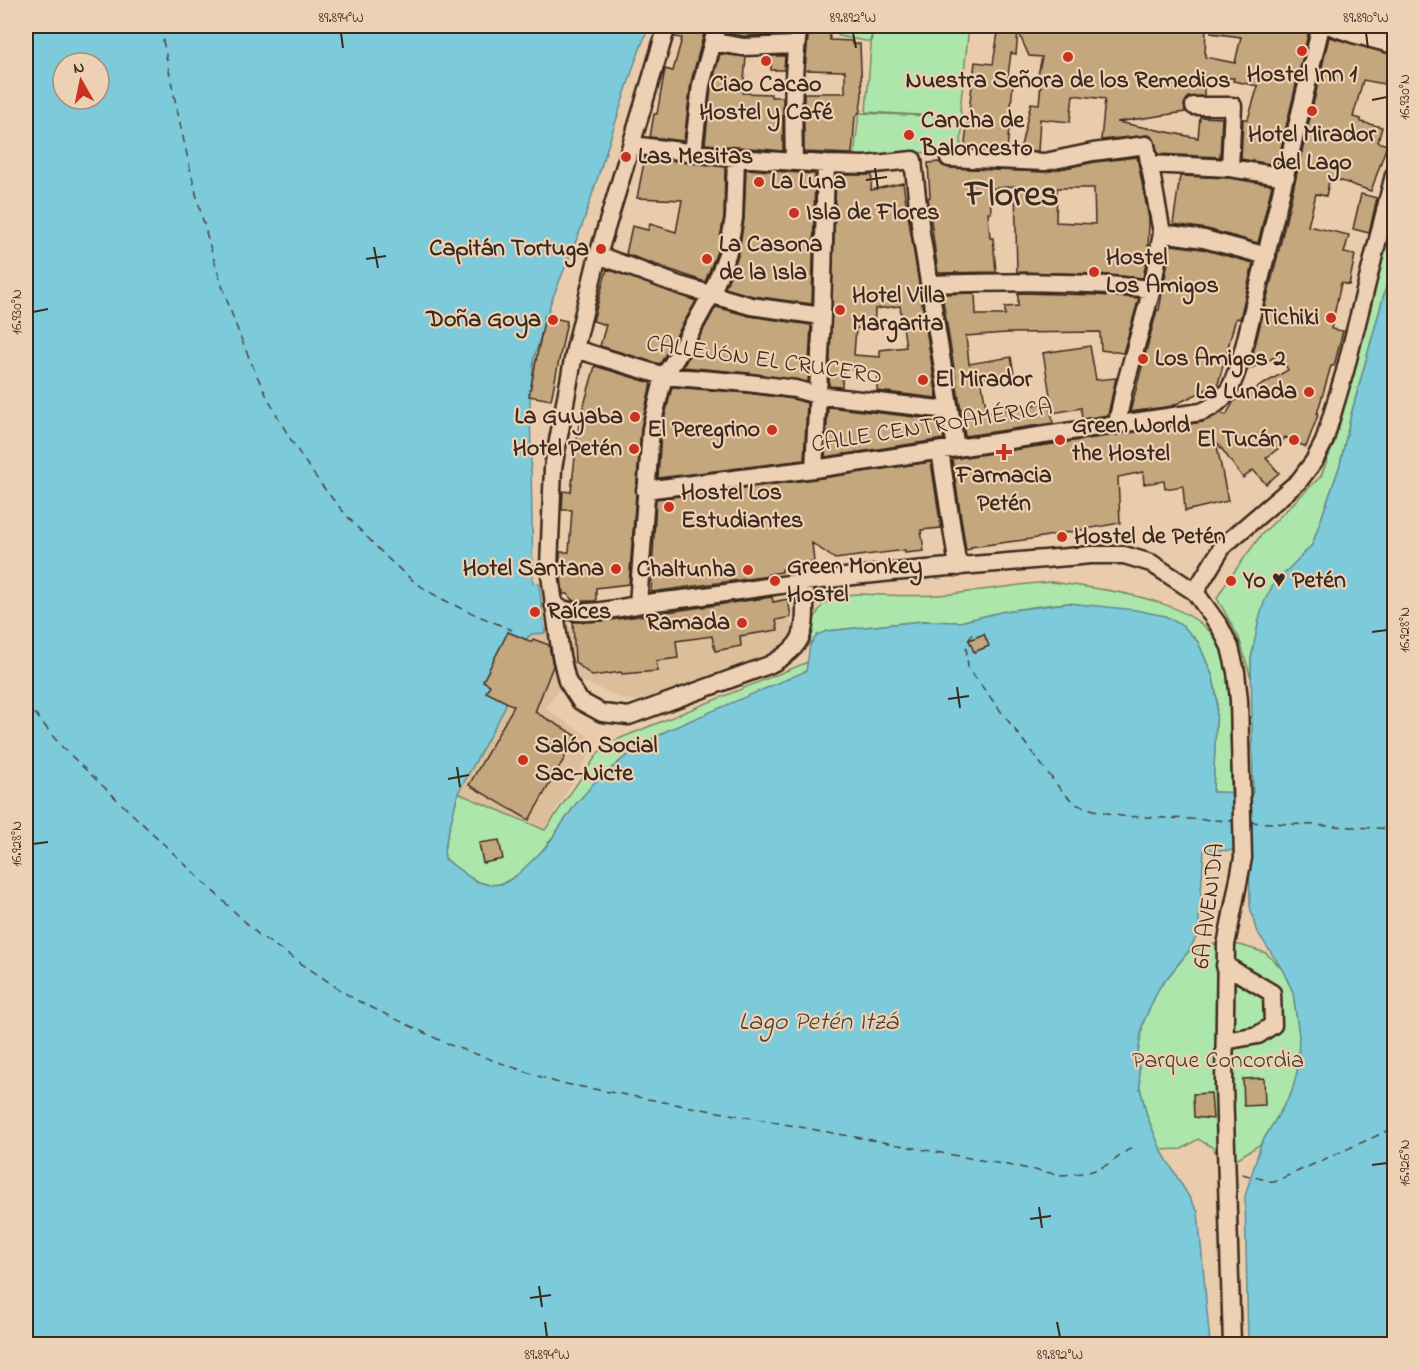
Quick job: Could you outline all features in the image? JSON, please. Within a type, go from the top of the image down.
[{"type":"street","points":[[667,26],[598,255],[575,349],[553,468],[549,567],[561,656],[567,681],[580,701],[602,713],[629,716],[769,665],[785,657],[797,646],[804,632],[805,582]]},
{"type":"street","points":[[693,153],[701,85],[717,26]]},
{"type":"street","points":[[795,161],[793,128],[796,45],[799,26]]},
{"type":"street","points":[[1162,233],[1204,240],[1267,256],[1321,26]]},
{"type":"street","points":[[1330,26],[1395,45]]},
{"type":"street","points":[[713,42],[743,47],[796,45]]},
{"type":"street","points":[[1194,106],[1233,106],[1230,168]]},
{"type":"street","points":[[632,145],[736,158],[826,164],[865,165],[913,160],[921,233],[948,410],[948,450],[958,567]]},
{"type":"street","points":[[949,158],[1045,162],[1093,152],[1146,145],[1162,233],[1152,289],[1124,388],[1118,423]]},
{"type":"street","points":[[638,604],[651,429],[664,376],[712,293],[728,252],[734,218],[736,158]]},
{"type":"street","points":[[814,469],[816,395],[822,316],[826,164]]},
{"type":"street","points":[[1149,164],[1230,168],[1286,177]]},
{"type":"street","points":[[553,604],[561,610],[570,612],[613,610],[638,604],[805,582],[1090,555],[1124,555],[1151,563],[1195,592],[1223,546],[1299,481],[1314,461],[1324,442],[1345,371],[1395,175]]},
{"type":"street","points":[[598,255],[679,285],[751,306],[822,316]]},
{"type":"street","name":"CALLE CENTROAMÉRICA","points":[[645,490],[814,469],[1201,412],[1214,407],[1223,400],[1236,374],[1267,256]]},
{"type":"street","points":[[930,284],[1102,283],[1152,289]]},
{"type":"street","name":"CALLEJÓN EL CRUCERO","points":[[575,349],[664,376],[748,383],[795,389],[816,395],[948,410]]},
{"type":"street","name":"6A AVENIDA","points":[[1195,592],[1220,627],[1230,647],[1239,700],[1243,858],[1226,945],[1225,965],[1224,1135],[1232,1344]]},
{"type":"street","points":[[1225,965],[1272,993],[1273,1025],[1258,1035],[1225,1041]]},
{"type":"shaded area","points":[[785,597],[793,633],[775,653],[716,678],[638,701],[621,698],[568,675],[546,709],[597,742],[545,828],[458,793],[504,710],[527,638],[532,634],[578,626],[630,625]]},
{"type":"green space","points":[[832,26],[969,26],[960,110],[963,118],[960,152],[898,153],[877,157],[854,157],[859,113],[954,117],[866,112],[872,33],[870,42],[839,36],[831,28]]},
{"type":"green space","points":[[1394,203],[1394,258],[1351,415],[1340,465],[1312,545],[1265,600],[1251,659],[1251,678],[1239,638],[1217,598],[1261,535],[1321,476],[1335,440]]},
{"type":"green space","points":[[1051,582],[1145,598],[1191,617],[1209,630],[1221,647],[1227,672],[1231,793],[1213,792],[1217,699],[1213,677],[1198,642],[1183,626],[1165,616],[1068,603],[1005,611],[960,622],[922,621],[827,631],[810,645],[815,617],[821,607],[831,599],[845,595],[941,595]]},
{"type":"green space","points":[[808,662],[807,671],[679,726],[635,750],[587,792],[536,858],[516,876],[505,882],[489,884],[473,879],[445,858],[444,850],[458,793],[545,830],[599,752],[611,742]]},
{"type":"green space","name":"Parque Concordia","points":[[1213,944],[1240,945],[1266,953],[1282,969],[1293,992],[1299,1035],[1298,1068],[1292,1092],[1261,1144],[1225,1166],[1212,1147],[1198,1139],[1182,1149],[1161,1150],[1147,1116],[1140,1088],[1138,1053],[1143,1023],[1159,988],[1188,952]]},
{"type":"water","name":"Lago Petén Itzá","points":[[26,26],[649,26],[635,62],[582,226],[551,302],[534,358],[530,401],[533,583],[539,584],[545,633],[532,634],[527,638],[504,710],[458,793],[444,850],[445,859],[475,881],[489,885],[503,884],[516,876],[546,847],[575,805],[595,782],[625,757],[666,731],[806,671],[810,645],[817,635],[827,631],[922,621],[960,622],[1005,611],[1068,603],[1136,610],[1165,616],[1183,626],[1198,642],[1213,677],[1217,700],[1213,792],[1253,793],[1251,659],[1259,619],[1273,585],[1312,545],[1340,465],[1351,415],[1394,258],[1394,1344],[1248,1344],[1245,1196],[1261,1144],[1292,1092],[1298,1068],[1299,1035],[1293,992],[1282,969],[1256,930],[1250,906],[1249,851],[1204,850],[1198,934],[1188,952],[1159,988],[1143,1023],[1138,1053],[1140,1088],[1147,1116],[1161,1150],[1198,1212],[1210,1344],[26,1344]]},
{"type":"building","points":[[677,26],[695,29],[696,26],[706,26],[691,82],[684,141],[650,137],[654,114],[657,114],[665,69],[673,71],[682,38],[675,37]]},
{"type":"building","points":[[727,26],[788,26],[787,35],[744,36],[726,33]]},
{"type":"building","points":[[809,26],[829,26],[830,40],[852,41],[852,44],[860,44],[862,95],[860,111],[855,117],[852,154],[804,152],[804,93],[845,93],[845,71],[805,70]]},
{"type":"building","points":[[999,26],[1062,33],[1063,26],[1206,26],[1205,57],[1235,63],[1241,37],[1211,33],[1212,26],[1310,26],[1277,165],[1241,159],[1243,119],[1248,119],[1258,86],[1233,81],[1234,78],[1204,77],[1204,96],[1188,97],[1184,105],[1185,112],[1117,122],[1198,138],[1200,117],[1222,118],[1220,157],[1158,154],[1154,139],[1149,135],[1101,140],[1105,99],[1073,95],[1070,122],[1040,119],[1038,151],[1020,150],[1031,103],[1039,104],[1041,83],[1038,75],[1042,57],[1029,56],[1018,31],[1016,54],[1011,53],[1007,83],[1013,83],[1007,150],[968,148],[965,143],[975,62],[993,64]]},
{"type":"building","points":[[1329,37],[1395,55],[1395,86],[1363,80],[1353,117],[1361,119],[1361,122],[1382,127],[1378,142],[1387,145],[1371,191],[1330,177],[1326,196],[1316,194],[1308,226],[1349,235],[1344,253],[1355,255],[1349,285],[1341,283],[1331,329],[1343,331],[1334,366],[1331,366],[1318,415],[1306,447],[1285,437],[1279,448],[1266,458],[1279,473],[1266,484],[1253,470],[1243,478],[1216,441],[1228,501],[1185,511],[1183,486],[1165,489],[1164,481],[1144,484],[1143,472],[1118,477],[1120,523],[971,547],[966,550],[952,459],[1203,422],[1220,413],[1226,415],[1234,401],[1288,370],[1280,355],[1249,369]]},
{"type":"building","points":[[720,54],[746,57],[743,93],[783,97],[783,151],[705,144],[711,87]]},
{"type":"building","points":[[771,56],[785,56],[784,70],[771,70]]},
{"type":"building","points":[[645,157],[725,167],[724,217],[718,249],[705,282],[626,254],[632,226],[648,230],[650,224],[676,232],[682,200],[637,198]]},
{"type":"building","points":[[1137,157],[1149,219],[1148,252],[1143,278],[1097,274],[1017,272],[1015,186],[990,189],[991,213],[988,213],[996,272],[938,273],[928,198],[930,197],[928,163],[939,162],[949,168],[1045,172],[1095,162]],"holes":[[[1057,188],[1094,188],[1095,224],[1056,222]]]},
{"type":"building","points":[[746,169],[815,174],[812,304],[753,296],[725,288],[738,256],[744,220]]},
{"type":"building","points":[[836,175],[872,175],[871,190],[903,183],[937,398],[877,391],[878,371],[843,369],[842,387],[829,386]],"holes":[[[900,306],[906,347],[880,350],[880,357],[854,355],[856,328],[874,330],[875,309]]]},
{"type":"building","points":[[1180,176],[1229,178],[1272,185],[1258,243],[1207,229],[1173,224]]},
{"type":"building","points":[[1361,194],[1377,198],[1369,233],[1353,229]]},
{"type":"building","points":[[1171,245],[1202,249],[1253,263],[1240,319],[1236,318],[1218,384],[1172,406],[1130,412],[1157,310],[1159,310]]},
{"type":"building","points":[[607,269],[696,301],[660,364],[600,346],[606,325],[593,321]]},
{"type":"building","points":[[975,293],[976,315],[1005,315],[1005,307],[1018,306],[1018,293],[1139,298],[1123,353],[1101,350],[1100,332],[1006,333],[966,336],[969,364],[1011,357],[1014,374],[981,379],[987,413],[1050,402],[1053,423],[965,436],[942,294]]},
{"type":"building","points":[[716,307],[749,316],[811,325],[808,382],[749,373],[683,367]]},
{"type":"building","points":[[545,316],[567,321],[551,400],[529,396]]},
{"type":"building","points":[[1090,346],[1096,380],[1116,378],[1108,415],[1082,419],[1081,408],[1053,413],[1043,353]]},
{"type":"building","points":[[595,366],[651,383],[641,428],[629,584],[596,588],[596,601],[576,601],[572,600],[568,594],[563,594],[560,552],[569,552],[572,510],[562,510],[563,491],[571,492],[579,423]]},
{"type":"building","points":[[672,387],[747,393],[807,403],[804,460],[658,478],[661,431]]},
{"type":"building","points":[[828,407],[941,420],[944,439],[825,457]]},
{"type":"building","points":[[931,462],[941,528],[921,530],[924,551],[905,553],[905,550],[835,559],[812,543],[814,562],[782,569],[782,572],[768,574],[769,576],[651,592],[656,499]]},
{"type":"building","points":[[772,597],[773,602],[788,599],[791,617],[776,620],[778,630],[740,636],[741,646],[715,651],[712,636],[676,641],[678,658],[656,661],[658,671],[592,676],[575,662],[573,622],[604,621]]},
{"type":"building","name":"Salón Social Sac-Nicte","points":[[508,632],[532,642],[533,639],[549,645],[553,666],[535,712],[577,736],[529,820],[469,785],[514,706],[486,692],[490,685],[483,681]]},
{"type":"building","points":[[984,634],[989,646],[974,652],[969,640]]},
{"type":"building","points":[[499,840],[503,859],[483,863],[479,843]]},
{"type":"building","points":[[1264,1078],[1265,1105],[1244,1106],[1243,1079]]},
{"type":"building","points":[[1211,1093],[1213,1119],[1194,1117],[1193,1094]]},
{"type":"ferry route","points":[[160,26],[189,163],[226,299],[252,364],[283,426],[321,484],[368,538],[400,570],[443,599],[512,630]]},
{"type":"ferry route","points":[[972,634],[966,645],[968,668],[1060,789],[1075,804],[1121,816],[1236,821]]},
{"type":"ferry route","points":[[26,702],[60,745],[259,935],[354,999],[450,1045],[555,1082],[1062,1175],[1093,1171],[1132,1147]]},
{"type":"ferry route","points":[[1250,822],[1394,829]]},
{"type":"ferry route","points":[[1242,1174],[1274,1182],[1394,1128]]},
{"type":"place","name":"Hostel Inn 1","points":[[1302,51]]},
{"type":"place","name":"Nuestra Señora de los Remedios","points":[[1068,57]]},
{"type":"place","name":"Ciao Cacao Hostel y Café","points":[[766,61]]},
{"type":"place","name":"Hotel Mirador del Lago","points":[[1312,111]]},
{"type":"place","name":"Cancha de Baloncesto","points":[[909,135]]},
{"type":"place","name":"Las Mesitas","points":[[626,157]]},
{"type":"place","name":"La Luna","points":[[759,182]]},
{"type":"place","name":"Isla de Flores","points":[[794,213]]},
{"type":"place","name":"Capitán Tortuga","points":[[601,249]]},
{"type":"place","name":"La Casona de la Isla","points":[[707,259]]},
{"type":"place","name":"Hostel Los Amigos","points":[[1094,272]]},
{"type":"place","name":"Hotel Villa Margarita","points":[[840,310]]},
{"type":"place","name":"Tichiki","points":[[1331,318]]},
{"type":"place","name":"Doña Goya","points":[[553,320]]},
{"type":"place","name":"Los Amigos 2","points":[[1143,359]]},
{"type":"place","name":"El Mirador","points":[[923,380]]},
{"type":"place","name":"La Lunada","points":[[1309,392]]},
{"type":"place","name":"La Guyaba","points":[[635,417]]},
{"type":"place","name":"El Peregrino","points":[[772,430]]},
{"type":"place","name":"Green World the Hostel","points":[[1060,440]]},
{"type":"place","name":"El Tucán","points":[[1294,440]]},
{"type":"place","name":"Hotel Petén","points":[[634,449]]},
{"type":"place","name":"Farmacia Petén","points":[[1004,452]]},
{"type":"place","name":"Hostel Los Estudiantes","points":[[669,507]]},
{"type":"place","name":"Hostel de Petén","points":[[1062,537]]},
{"type":"place","name":"Hotel Santana","points":[[616,569]]},
{"type":"place","name":"Chaltunha","points":[[748,570]]},
{"type":"place","name":"Green Monkey Hostel","points":[[775,581]]},
{"type":"place","name":"Yo ♥ Petén","points":[[1231,581]]},
{"type":"place","name":"Raíces","points":[[535,612]]},
{"type":"place","name":"Ramada","points":[[742,623]]},
{"type":"place","name":"Salón Social Sac-Nicte","points":[[523,760]]},
{"type":"district","name":"Flores","points":[[1012,196]]}]
